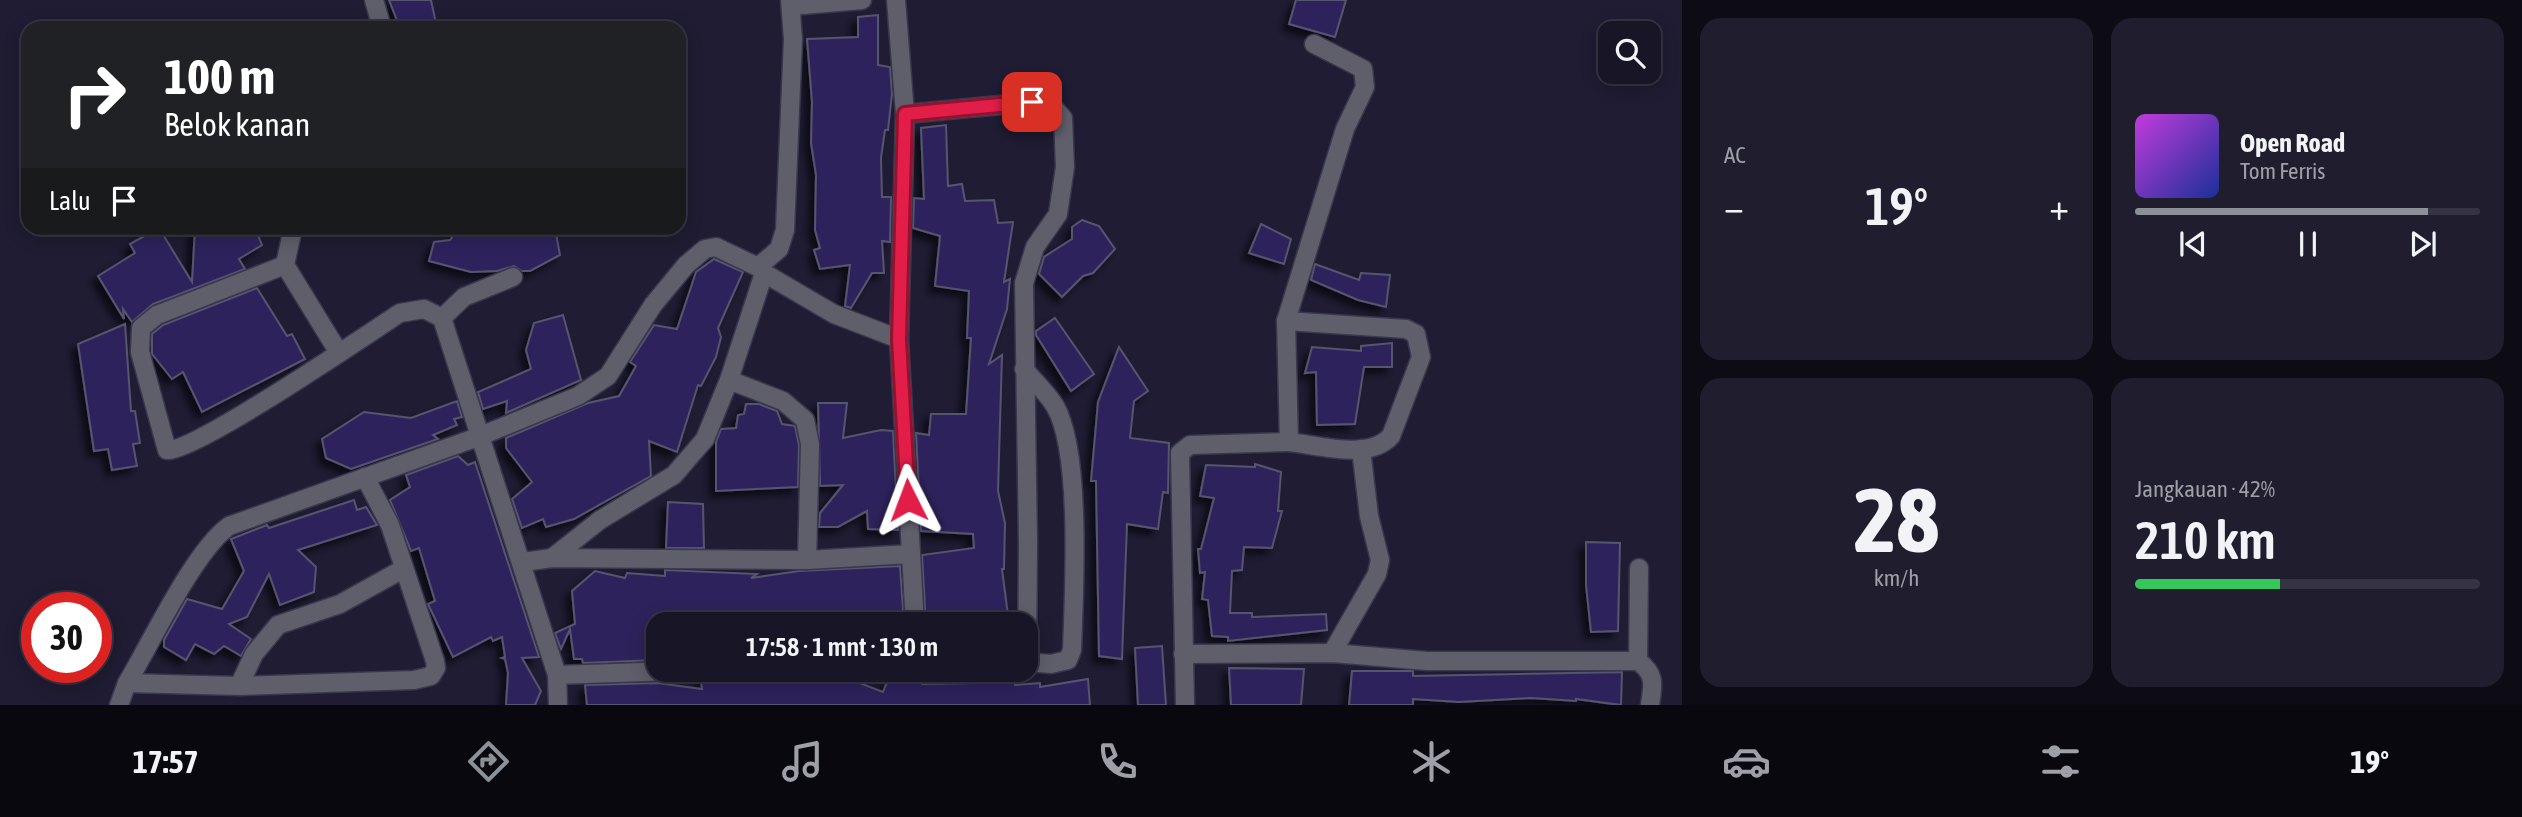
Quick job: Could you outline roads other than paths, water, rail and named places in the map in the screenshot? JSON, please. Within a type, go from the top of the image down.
[{"type":"street","points":[[374,0],[380,21]]},
{"type":"street","points":[[552,558],[600,520],[674,475],[705,439],[729,380],[761,270],[779,249],[785,230],[793,39],[790,3],[862,0]]},
{"type":"street","points":[[896,0],[905,114],[899,339],[914,612]]},
{"type":"street","points":[[1289,442],[1286,321],[1345,129],[1365,87],[1363,69],[1314,44]]},
{"type":"street","points":[[905,114],[1032,102],[1054,108],[1063,118],[1065,167],[1058,214],[1035,247],[1024,283],[1027,612]]},
{"type":"street","points":[[291,235],[285,265],[339,353]]},
{"type":"street","points":[[119,705],[127,683],[201,556],[217,535],[229,526],[478,437],[578,396],[608,376],[653,305],[697,253],[716,247],[761,270],[834,314],[899,339]]},
{"type":"street","points":[[285,265],[157,315],[141,328],[140,352],[167,450],[176,449],[213,432],[400,313],[424,309],[442,318],[478,437],[523,562],[557,675],[558,705]]},
{"type":"street","points":[[442,318],[464,297],[513,277]]},
{"type":"street","points":[[1185,705],[1180,453],[1190,445],[1289,442],[1361,449],[1383,446],[1391,436],[1421,357],[1416,334],[1406,328],[1286,321]]},
{"type":"street","points":[[1024,369],[1055,407],[1066,441],[1075,577],[1072,650],[1068,660],[1051,664],[1038,663]]},
{"type":"street","points":[[729,380],[783,401],[805,420],[810,444],[807,560]]},
{"type":"street","points":[[1332,653],[1377,574],[1380,560],[1369,516],[1361,449]]},
{"type":"street","points":[[127,683],[239,686],[414,680],[431,676],[436,668],[435,661],[390,525],[365,477]]},
{"type":"street","points":[[523,562],[552,558],[807,560],[911,554]]},
{"type":"street","points":[[1637,661],[1640,568]]},
{"type":"street","points":[[239,686],[254,654],[278,625],[340,604],[403,569]]},
{"type":"street","points":[[1183,654],[1332,653],[1427,661],[1637,661],[1649,669],[1654,681],[1650,705]]},
{"type":"street","points":[[557,675],[646,672]]}]
